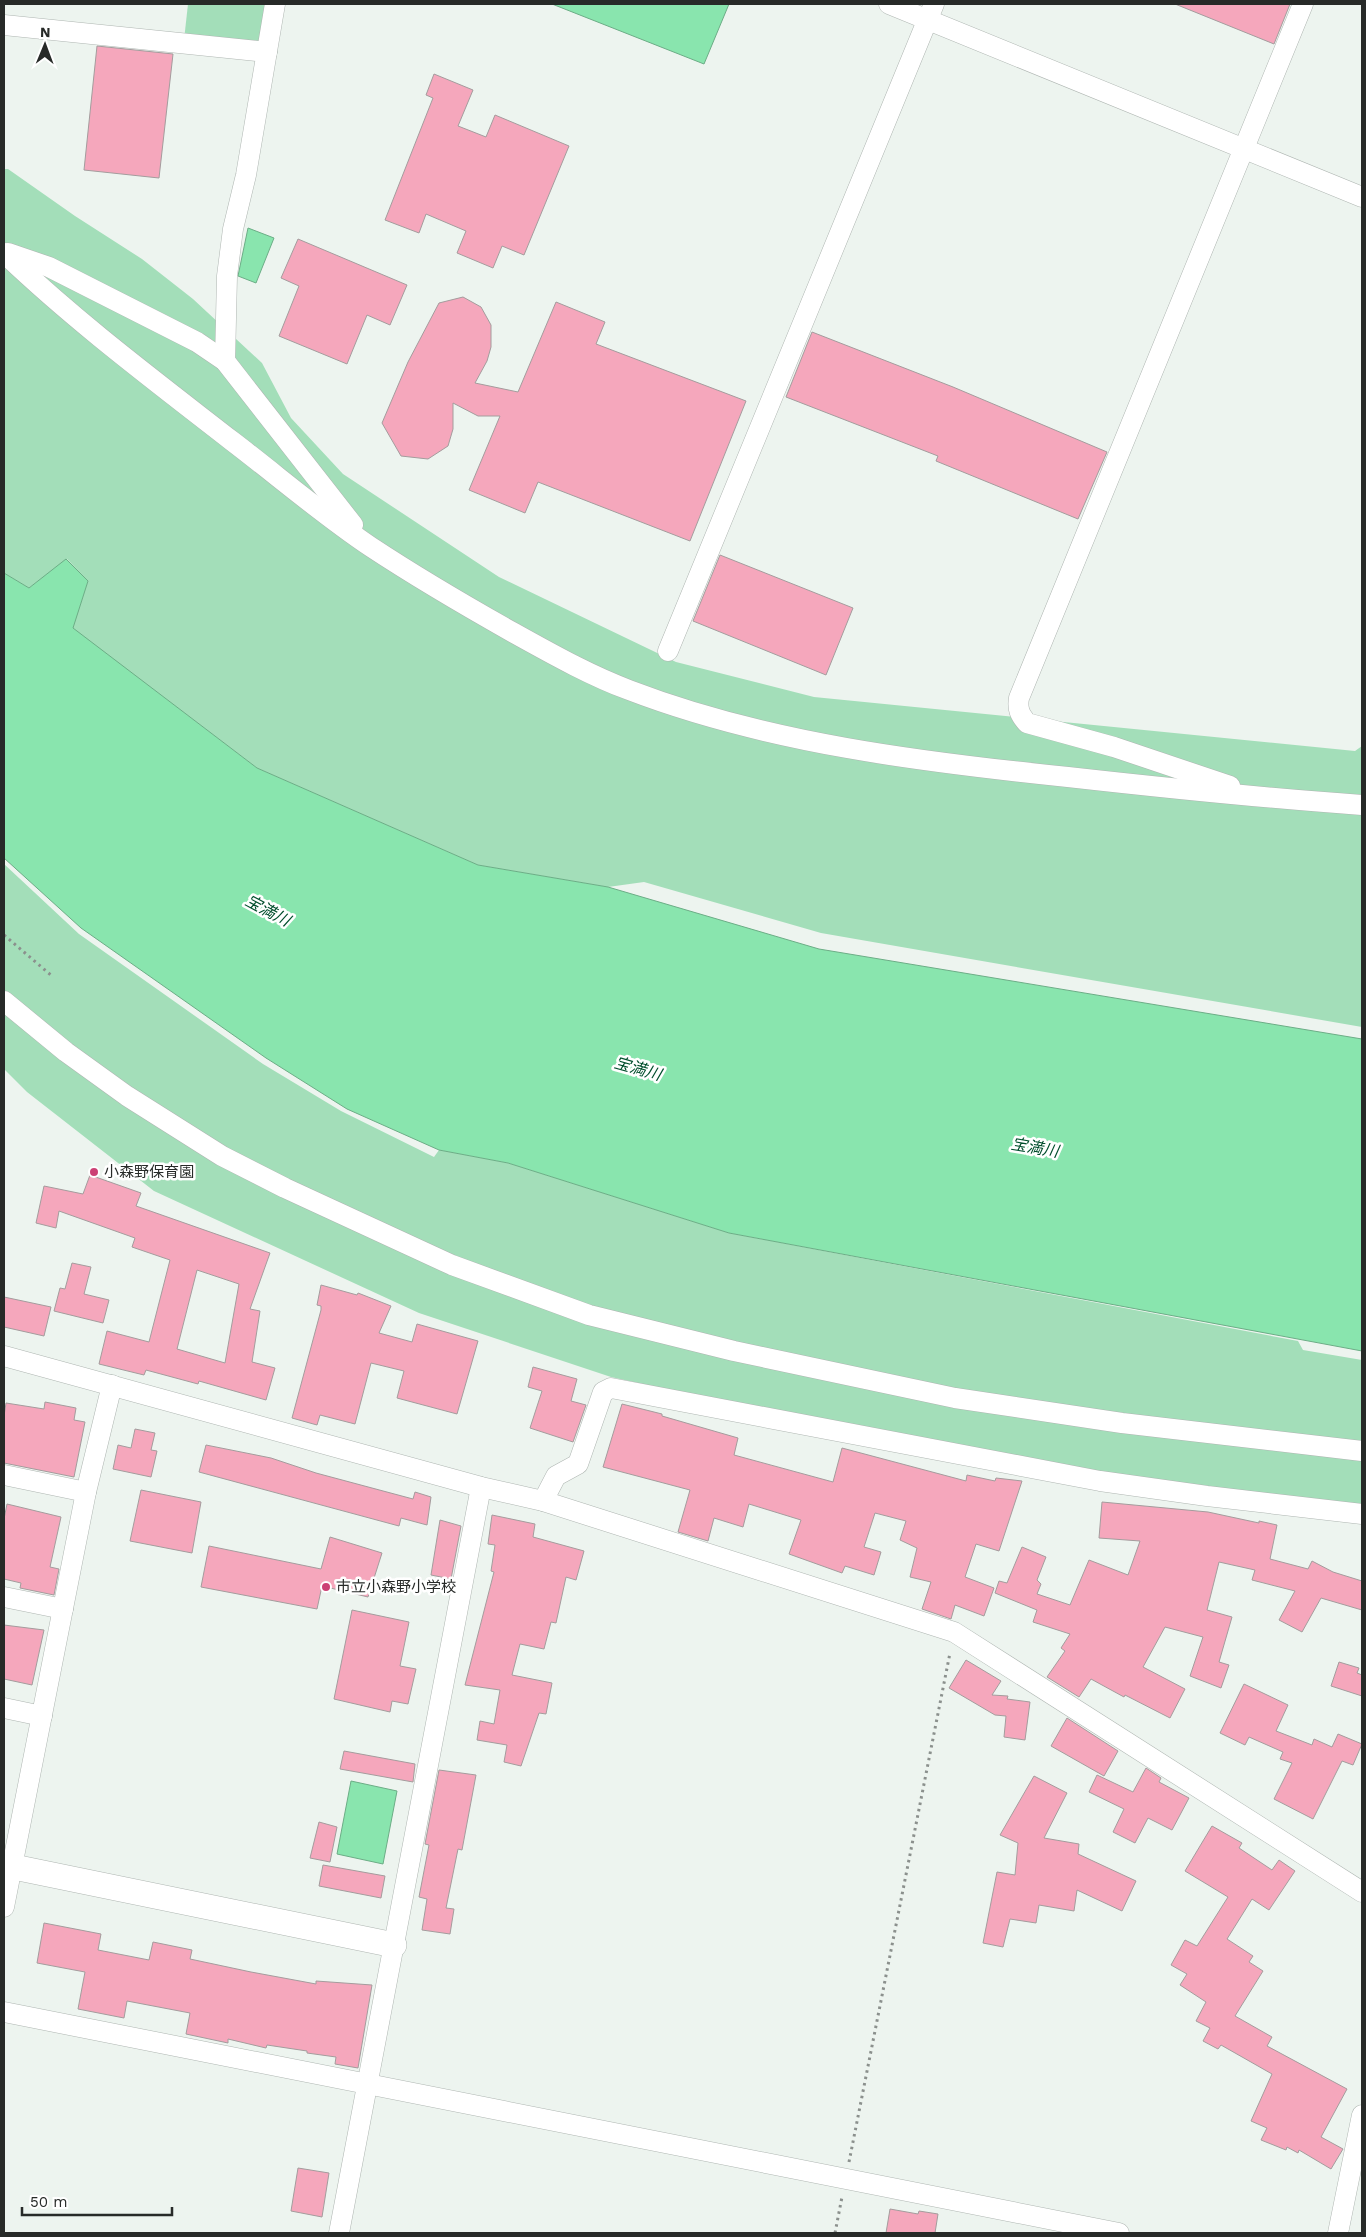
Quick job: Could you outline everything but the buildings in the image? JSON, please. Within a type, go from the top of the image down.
[{"type":"street","points":[[225,361],[227,276],[230,248],[246,175],[275,4]]},
{"type":"street","points":[[889,4],[930,11],[1243,148],[1362,197]]},
{"type":"street","points":[[1268,798],[1114,747],[1028,723],[1021,715],[1018,706],[1019,698],[1303,4]]},
{"type":"street","points":[[668,651],[930,11]]},
{"type":"street","points":[[4,25],[267,52]]},
{"type":"street","points":[[4,252],[49,267],[197,342],[225,361],[319,479],[368,545]]},
{"type":"street","points":[[4,252],[37,285],[161,386],[368,545],[468,608],[591,675],[634,692],[724,720],[847,748],[930,762],[1268,798],[1362,805]]},
{"type":"street","points":[[4,1001],[66,1052],[127,1096],[222,1156],[285,1188],[452,1265],[590,1315],[734,1351],[955,1398],[1122,1423],[1362,1451]]},
{"type":"street","points":[[4,1356],[481,1487],[542,1501],[954,1632],[1362,1892]]},
{"type":"street","points":[[4,1907],[8,1866],[42,1716],[86,1492],[112,1385]]},
{"type":"street","points":[[542,1501],[556,1476],[578,1464],[603,1392],[611,1388],[1100,1481],[1207,1496],[1362,1514]]},
{"type":"street","points":[[4,1475],[86,1492]]},
{"type":"street","points":[[339,2233],[481,1487]]},
{"type":"street","points":[[4,1597],[63,1609]]},
{"type":"street","points":[[4,1708],[42,1716]]},
{"type":"street","points":[[8,1866],[394,1945]]},
{"type":"street","points":[[4,2012],[1119,2233]]},
{"type":"street","points":[[1338,2233],[1362,2115]]},
{"type":"path","points":[[4,935],[52,976]]},
{"type":"path","points":[[835,2233],[954,1632]]},
{"type":"shaded area","points":[[188,4],[268,4],[260,48],[184,40]]},
{"type":"shaded area","points":[[4,169],[8,169],[75,216],[142,259],[193,299],[262,363],[291,418],[343,474],[499,577],[676,662],[814,697],[1355,751],[1362,746],[1362,1027],[821,933],[644,882],[608,887],[478,865],[257,768],[72,628],[88,581],[67,559],[29,588],[4,573]]},
{"type":"shaded area","points":[[4,864],[79,934],[263,1064],[341,1111],[434,1157],[439,1150],[508,1163],[729,1233],[1298,1341],[1303,1350],[1362,1360],[1362,1504],[1202,1489],[811,1421],[611,1377],[419,1313],[154,1191],[27,1092],[4,1069]]},
{"type":"water","points":[[552,4],[729,4],[704,64]]},
{"type":"water","points":[[248,228],[274,238],[256,283],[238,276]]},
{"type":"water","name":"宝満川","points":[[66,559],[88,581],[73,628],[257,768],[478,865],[608,887],[819,949],[1362,1039],[1362,1351],[729,1233],[508,1163],[439,1150],[347,1109],[266,1058],[81,928],[4,858],[4,573],[29,588]]},
{"type":"water","points":[[351,1781],[397,1791],[383,1864],[337,1854]]},
{"type":"place","name":"小森野保育園","points":[[94,1172]]},
{"type":"place","name":"市立小森野小学校","points":[[326,1587]]}]
